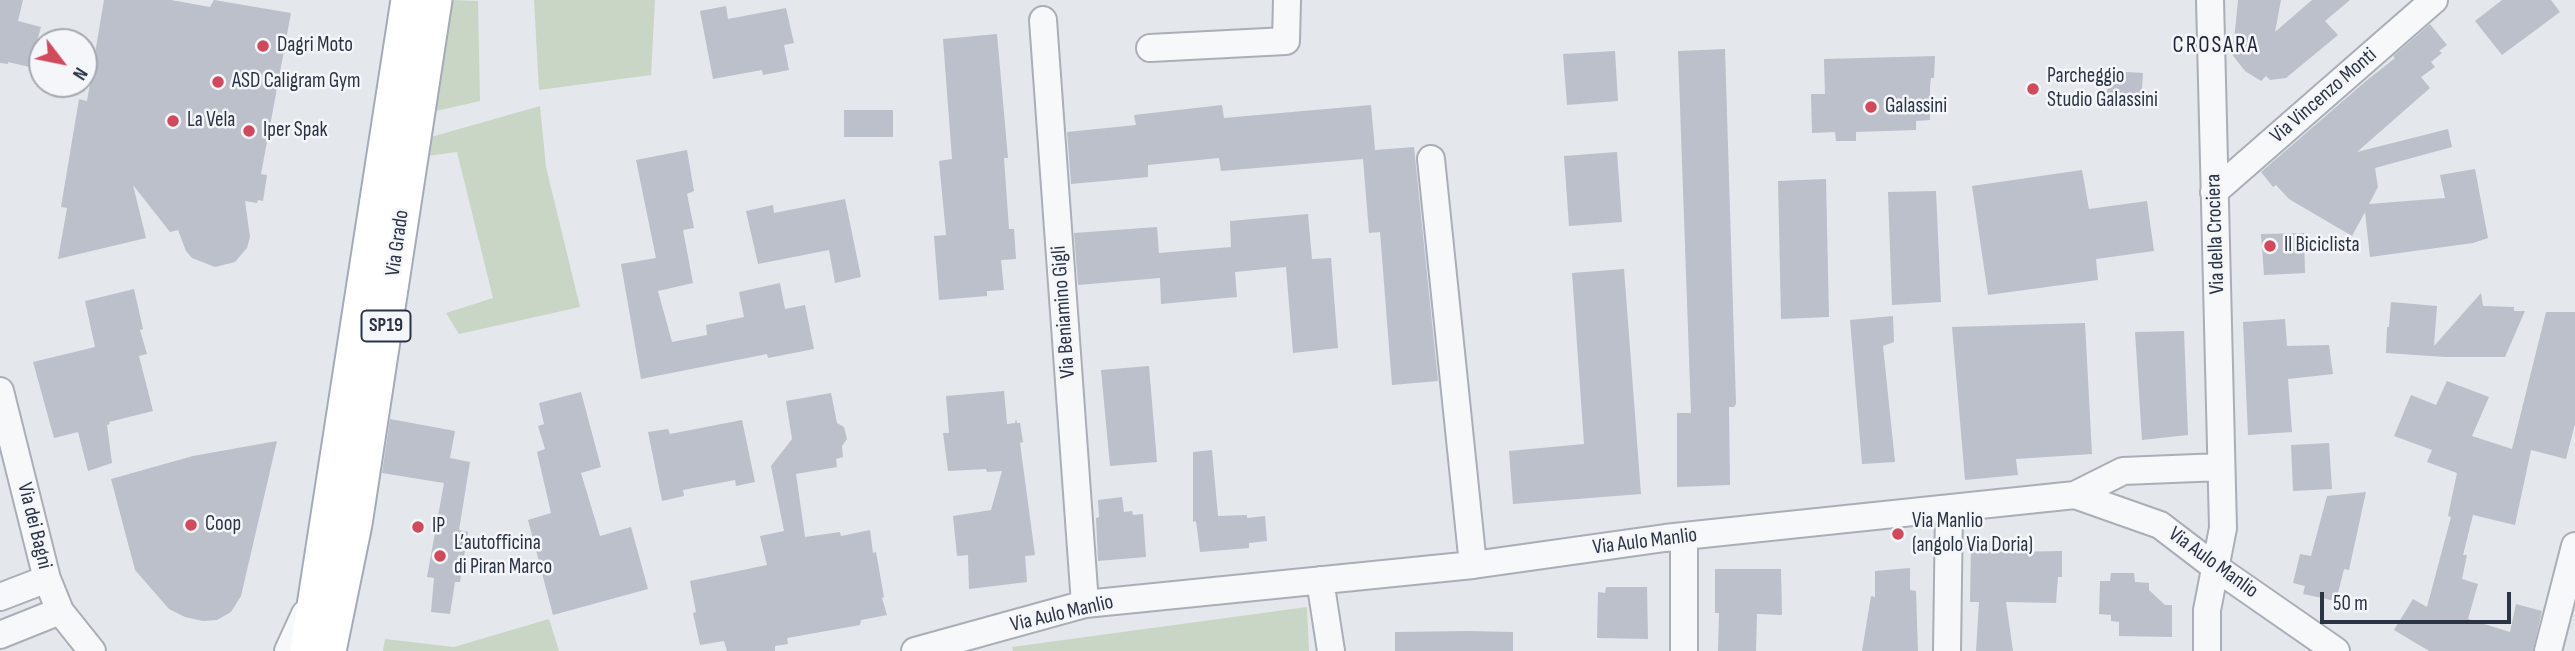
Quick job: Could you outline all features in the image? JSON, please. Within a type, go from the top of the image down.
[{"type":"main road","name":"Via Grado","points":[[306,651],[408,0]]},
{"type":"main road","name":"Via Grado","points":[[329,651],[355,524],[435,0]]},
{"type":"street","points":[[1150,48],[1286,41],[1287,0]]},
{"type":"street","name":"Via della Crociera","points":[[2207,651],[2207,610],[2223,528],[2210,0]]},
{"type":"street","name":"Via Vincenzo Monti","points":[[2214,192],[2434,0]]},
{"type":"street","name":"Via Beniamino Gigli","points":[[1043,20],[1085,604]]},
{"type":"street","points":[[1431,159],[1473,565]]},
{"type":"street","name":"Via dei Bagni","points":[[0,391],[47,579],[60,611],[92,649]]},
{"type":"street","points":[[2075,495],[2123,471],[2221,467]]},
{"type":"street","name":"Via Aulo Manlio","points":[[915,651],[1085,604],[1473,565],[1684,537],[2075,495],[2160,525],[2215,567],[2336,651]]},
{"type":"street","points":[[1947,651],[1949,509]]},
{"type":"street","points":[[1684,537],[1684,651]]},
{"type":"street","points":[[2548,651],[2575,546]]},
{"type":"street","points":[[0,597],[47,579]]},
{"type":"street","points":[[1320,580],[1331,651]]},
{"type":"street","points":[[288,651],[318,584]]},
{"type":"street","points":[[0,635],[60,611]]},
{"type":"green space","points":[[449,0],[478,1],[480,101],[436,111]]},
{"type":"green space","points":[[534,0],[655,0],[651,75],[539,90]]},
{"type":"green space","points":[[540,106],[546,167],[580,307],[459,334],[446,313],[493,298],[457,152],[427,156],[431,137]]},
{"type":"green space","points":[[1307,607],[1309,651],[1013,651],[1012,647]]},
{"type":"green space","points":[[549,619],[559,651],[383,651],[385,639],[454,647]]},
{"type":"building","points":[[0,0],[23,0],[18,21],[41,27],[28,28],[28,67],[0,63]]},
{"type":"building","name":"La Vela","points":[[104,0],[171,0],[210,7],[214,0],[291,13],[261,174],[267,175],[263,201],[245,201],[250,237],[247,248],[235,262],[215,267],[192,258],[186,251],[178,230],[170,232],[133,185],[146,238],[58,259],[67,208],[61,207],[79,99],[87,101],[88,98],[98,98],[98,36]]},
{"type":"building","points":[[2238,0],[2281,0],[2275,32],[2312,0],[2350,0],[2325,21],[2338,35],[2286,78],[2270,80],[2266,76],[2261,81],[2245,71],[2227,48],[2234,41]]},
{"type":"building","points":[[2502,0],[2551,0],[2560,12],[2502,55],[2475,21]]},
{"type":"building","points":[[726,6],[728,19],[786,8],[794,43],[784,45],[789,70],[763,75],[762,70],[713,79],[700,11]]},
{"type":"building","points":[[2430,24],[2447,45],[2431,62],[2435,67],[2421,77],[2430,88],[2357,152],[2448,129],[2452,147],[2375,168],[2378,187],[2369,204],[2445,198],[2440,175],[2475,169],[2488,238],[2473,243],[2370,257],[2365,212],[2352,236],[2289,199],[2276,185],[2273,187],[2261,172],[2395,58],[2393,56]]},
{"type":"building","points":[[997,34],[1008,158],[1004,158],[1009,229],[1014,229],[1016,259],[1001,260],[1004,290],[987,291],[987,296],[939,300],[934,236],[946,235],[939,161],[952,159],[943,39]]},
{"type":"building","points":[[1725,49],[1736,404],[1729,407],[1730,485],[1677,487],[1677,413],[1691,413],[1678,51]]},
{"type":"building","points":[[1615,51],[1618,101],[1567,105],[1563,54]]},
{"type":"building","name":"Galassini","points":[[1935,56],[1934,78],[1931,78],[1930,86],[1930,120],[1916,121],[1916,130],[1856,132],[1856,141],[1836,141],[1835,132],[1812,133],[1811,94],[1825,94],[1824,59]]},
{"type":"building","points":[[2109,71],[2143,73],[2141,104],[2106,102]]},
{"type":"building","points":[[1222,105],[1224,118],[1371,105],[1375,150],[1414,147],[1438,381],[1392,385],[1380,232],[1369,233],[1363,159],[1221,171],[1219,158],[1148,165],[1148,177],[1071,184],[1067,132],[1136,125],[1134,115]]},
{"type":"building","points":[[844,110],[893,110],[893,137],[844,137]]},
{"type":"building","points":[[687,150],[694,191],[687,194],[694,228],[683,230],[693,283],[658,291],[672,342],[707,335],[706,325],[744,317],[739,292],[780,283],[785,309],[805,305],[814,349],[768,358],[767,354],[641,379],[621,264],[656,258],[636,160]]},
{"type":"building","points":[[1617,152],[1622,222],[1569,226],[1564,156]]},
{"type":"building","points":[[2082,170],[2089,209],[2147,201],[2154,251],[2096,259],[2098,280],[1988,295],[1972,186]]},
{"type":"building","points":[[1826,179],[1829,317],[1781,319],[1778,181]]},
{"type":"building","points":[[1936,191],[1941,302],[1892,305],[1888,192]]},
{"type":"building","points":[[845,199],[861,277],[835,283],[829,250],[758,264],[746,211],[773,205],[774,213]]},
{"type":"building","points":[[1308,214],[1312,259],[1331,258],[1338,348],[1293,353],[1286,267],[1235,272],[1237,297],[1161,304],[1160,278],[1078,285],[1074,233],[1157,227],[1159,253],[1231,247],[1230,221]]},
{"type":"building","points":[[2304,233],[2305,273],[2264,275],[2261,234]]},
{"type":"building","points":[[1624,269],[1641,494],[1513,504],[1509,451],[1584,444],[1572,273]]},
{"type":"building","points":[[134,289],[143,329],[140,330],[147,354],[139,356],[153,411],[109,422],[107,425],[112,463],[88,471],[78,432],[54,438],[33,362],[95,347],[85,301]]},
{"type":"building","points":[[2481,293],[2483,306],[2514,307],[2514,311],[2525,311],[2505,357],[2386,353],[2391,302],[2437,306],[2434,346]]},
{"type":"building","points":[[2546,312],[2575,312],[2575,424],[2566,459],[2531,450],[2515,525],[2473,515],[2463,555],[2467,555],[2462,579],[2478,584],[2468,619],[2510,632],[2516,604],[2542,611],[2533,651],[2429,651],[2394,630],[2413,599],[2427,607],[2451,517],[2448,516],[2457,473],[2427,462],[2432,450],[2394,436],[2411,395],[2436,405],[2447,381],[2489,397],[2472,436],[2512,449]]},
{"type":"building","points":[[1893,316],[1894,342],[1883,346],[1895,462],[1862,464],[1850,320]]},
{"type":"building","points":[[2285,319],[2287,346],[2329,345],[2333,374],[2288,379],[2292,432],[2248,435],[2243,322]]},
{"type":"building","points":[[2085,323],[2092,454],[2016,459],[2018,475],[1965,480],[1952,327]]},
{"type":"building","points":[[2184,331],[2188,435],[2142,440],[2135,332]]},
{"type":"building","points":[[1149,366],[1157,462],[1110,466],[1101,370]]},
{"type":"building","points":[[1004,391],[1007,424],[1015,423],[1016,419],[1017,423],[1020,423],[1023,442],[1020,443],[1035,555],[1025,556],[1027,582],[969,589],[968,555],[957,556],[953,516],[991,510],[1002,471],[948,471],[943,433],[949,433],[946,396]]},
{"type":"building","points":[[581,392],[601,467],[581,473],[600,536],[631,527],[648,589],[553,615],[528,520],[551,513],[537,452],[545,449],[538,426],[544,424],[539,403]]},
{"type":"building","points":[[831,393],[837,423],[844,427],[847,439],[842,446],[843,457],[836,459],[837,467],[796,474],[805,537],[840,532],[841,536],[870,530],[887,615],[861,620],[860,625],[787,638],[788,644],[775,646],[775,651],[727,651],[724,641],[700,645],[690,581],[767,565],[760,536],[784,531],[771,466],[792,439],[786,401]]},
{"type":"building","points":[[390,419],[455,431],[450,458],[470,462],[459,530],[468,532],[460,582],[455,582],[450,614],[431,612],[434,578],[427,577],[444,483],[382,473]]},
{"type":"building","points":[[742,420],[755,482],[736,486],[735,480],[683,490],[684,496],[662,501],[648,432],[668,429],[670,434]]},
{"type":"building","name":"Coop","points":[[277,441],[241,596],[231,612],[217,620],[203,621],[185,617],[169,609],[135,570],[111,479],[193,456]]},
{"type":"building","points":[[2329,443],[2332,489],[2293,491],[2291,445]]},
{"type":"building","points":[[1212,450],[1218,516],[1265,516],[1267,541],[1249,543],[1249,548],[1200,552],[1196,521],[1193,522],[1193,452]]},
{"type":"building","points":[[2366,492],[2349,570],[2344,569],[2336,601],[2303,594],[2305,586],[2293,583],[2300,554],[2311,556],[2327,496]]},
{"type":"building","points":[[1122,497],[1124,512],[1143,514],[1146,557],[1098,561],[1098,500]]},
{"type":"building","points":[[1988,541],[2008,541],[2008,552],[2062,551],[2062,577],[2058,577],[2056,603],[2006,602],[2013,651],[1976,651],[1979,602],[1970,602],[1971,546],[1988,545]]},
{"type":"building","points":[[1910,568],[1910,590],[1916,591],[1918,651],[1862,651],[1871,596],[1875,597],[1875,571]]},
{"type":"building","points":[[1715,569],[1781,569],[1782,615],[1757,614],[1756,651],[1718,651],[1719,613],[1715,613]]},
{"type":"building","points":[[2111,573],[2134,573],[2135,582],[2149,583],[2149,590],[2165,605],[2172,605],[2172,637],[2119,636],[2119,622],[2111,621],[2111,615],[2099,614],[2100,581],[2110,581]]},
{"type":"building","points":[[1606,587],[1647,587],[1648,639],[1597,638],[1598,592],[1605,593]]},
{"type":"building","points":[[1395,632],[1513,632],[1513,651],[1395,651]]},
{"type":"place","name":"Dagri Moto","points":[[263,46]]},
{"type":"place","name":"ASD Caligram Gym","points":[[218,82]]},
{"type":"place","name":"Parcheggio Studio Galassini","points":[[2033,89]]},
{"type":"place","name":"Galassini","points":[[1871,107]]},
{"type":"place","name":"La Vela","points":[[173,121]]},
{"type":"place","name":"Iper Spak","points":[[249,131]]},
{"type":"place","name":"Il Biciclista","points":[[2270,246]]},
{"type":"place","name":"Coop","points":[[191,525]]},
{"type":"place","name":"IP","points":[[418,527]]},
{"type":"place","name":"Via Manlio (angolo Via Doria)","points":[[1898,534]]},
{"type":"place","name":"L’autofficina di Piran Marco","points":[[440,556]]},
{"type":"district","name":"CROSARA","points":[[2216,46]]}]
